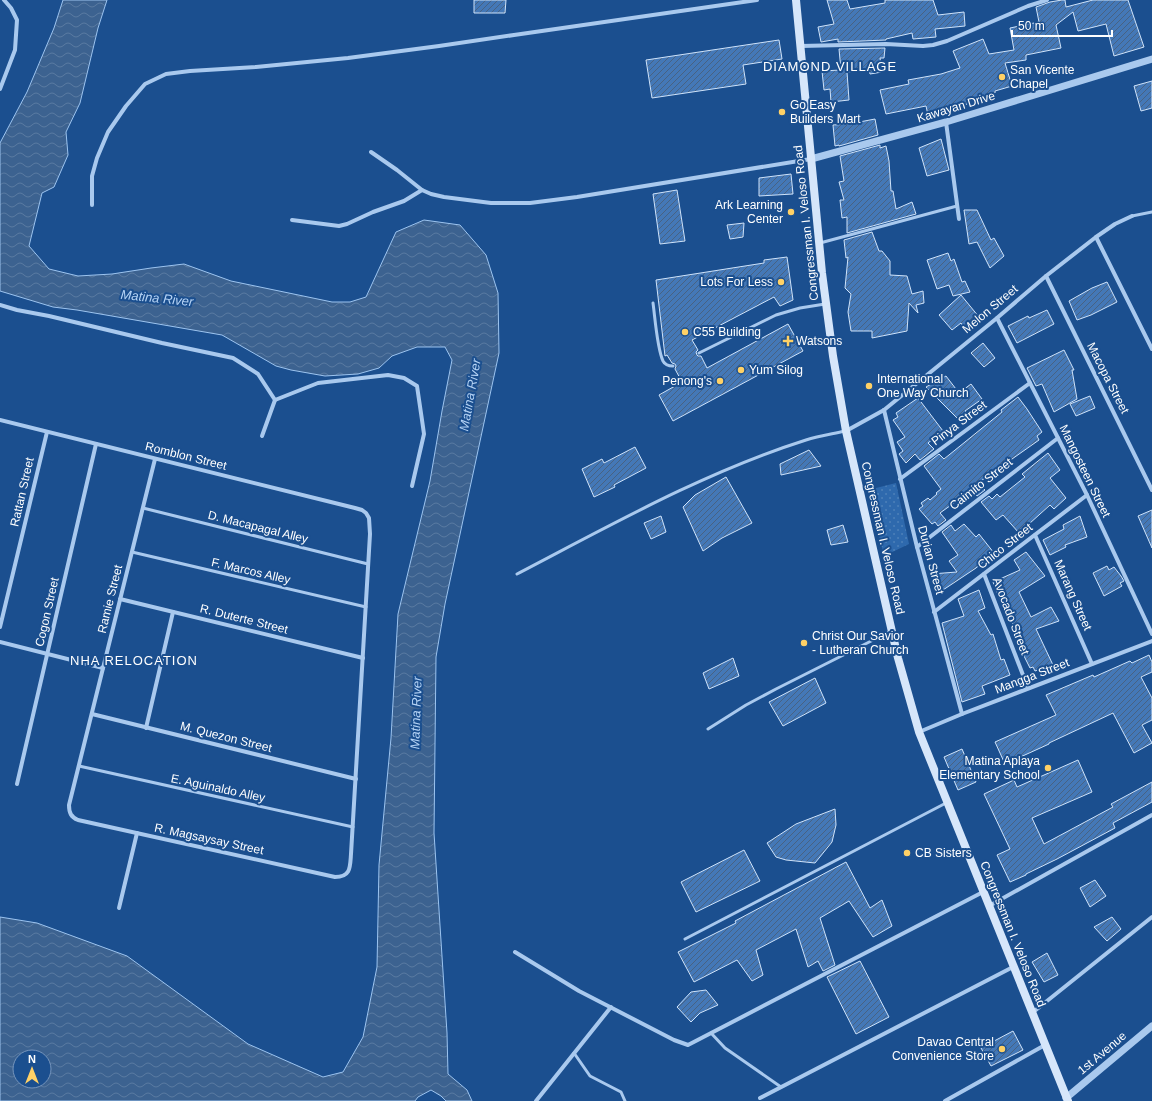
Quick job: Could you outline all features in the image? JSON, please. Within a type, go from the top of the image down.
[{"type":"main road","name":"Congressman I. Veloso Road","points":[[796,0],[825,304],[846,431],[891,631],[919,732],[1045,1045],[1065,1100]]},
{"type":"street","points":[[0,89],[15,50],[17,20],[12,8],[4,0]]},
{"type":"street","points":[[92,205],[92,176],[97,158],[108,132],[126,106],[145,84],[166,74],[302,63],[371,55],[757,0]]},
{"type":"street","points":[[801,46],[886,44],[923,46],[933,45],[947,41],[1028,6],[1047,0]]},
{"type":"street","name":"Kawayan Drive","points":[[812,159],[946,122],[1152,59]]},
{"type":"street","points":[[946,122],[959,219]]},
{"type":"street","points":[[371,152],[422,190],[431,194],[491,203],[530,203],[584,196],[812,159]]},
{"type":"street","points":[[292,220],[339,226],[347,224],[372,212],[404,201],[422,190]]},
{"type":"street","name":"Melon Street","points":[[846,431],[884,410],[1046,276],[1096,237],[1115,224],[1132,216]]},
{"type":"street","points":[[1096,237],[1152,349]]},
{"type":"street","name":"Macopa Street","points":[[1046,276],[1152,490]]},
{"type":"street","points":[[0,305],[233,358],[258,374],[275,400]]},
{"type":"street","name":"Mangosteen Street","points":[[997,318],[1087,495],[1152,634]]},
{"type":"street","points":[[262,436],[275,400],[318,383],[388,376],[404,378],[417,386],[424,434],[412,486]]},
{"type":"street","name":"Pinya Street","points":[[900,479],[1030,383]]},
{"type":"street","name":"Durian Street","points":[[884,410],[917,546],[962,714]]},
{"type":"street","name":"Romblon Street","points":[[0,420],[362,510],[369,518],[370,528],[368,564]]},
{"type":"street","name":"Rattan Street","points":[[0,627],[47,432]]},
{"type":"street","name":"Caimito Street","points":[[917,546],[1058,438]]},
{"type":"street","name":"Cogon Street","points":[[17,784],[96,444]]},
{"type":"street","name":"Ramie Street","points":[[70,814],[69,805],[155,458]]},
{"type":"street","name":"Chico Street","points":[[934,612],[1087,495]]},
{"type":"street","name":"Marang Street","points":[[1035,535],[1092,664]]},
{"type":"street","points":[[353,827],[368,564]]},
{"type":"street","name":"Avocado Street","points":[[984,574],[1028,688]]},
{"type":"street","name":"R. Duterte Street","points":[[120,599],[363,658]]},
{"type":"street","points":[[146,728],[173,612]]},
{"type":"street","name":"Mangga Street","points":[[919,732],[1028,688],[1152,641]]},
{"type":"street","points":[[0,642],[103,668]]},
{"type":"street","name":"M. Quezon Street","points":[[92,714],[356,779]]},
{"type":"street","name":"R. Magsaysay Street","points":[[70,814],[73,818],[78,820],[335,877],[345,875],[350,867],[353,827]]},
{"type":"street","points":[[989,906],[1152,815]]},
{"type":"street","points":[[119,908],[137,833]]},
{"type":"street","points":[[515,952],[579,990],[674,1040],[688,1045],[983,892]]},
{"type":"street","points":[[1032,1013],[1152,917]]},
{"type":"street","points":[[760,1098],[1013,966]]},
{"type":"street","points":[[536,1101],[611,1007]]},
{"type":"street","name":"1st Avenue","points":[[1065,1100],[1152,1026]]},
{"type":"street","points":[[945,1101],[1045,1045]]},
{"type":"lane","points":[[819,243],[958,206]]},
{"type":"lane","name":"Melon Street","points":[[1132,216],[1152,212]]},
{"type":"lane","points":[[654,303],[659,347],[663,360],[668,366],[673,366]]},
{"type":"lane","points":[[699,353],[776,315],[800,308],[825,304]]},
{"type":"lane","points":[[517,574],[668,496],[762,456],[808,440],[846,431]]},
{"type":"lane","name":"D. Macapagal Alley","points":[[143,508],[368,564]]},
{"type":"lane","name":"F. Marcos Alley","points":[[132,552],[366,607]]},
{"type":"lane","points":[[708,729],[746,705],[891,631]]},
{"type":"lane","name":"E. Aguinaldo Alley","points":[[79,766],[353,827]]},
{"type":"lane","points":[[685,939],[948,802]]},
{"type":"lane","points":[[711,1033],[725,1048],[781,1087]]},
{"type":"lane","points":[[574,1053],[590,1076],[621,1092],[625,1101]]},
{"type":"shaded area","points":[[896,483],[909,544],[884,556],[868,490]]},
{"type":"water","name":"Matina River","points":[[63,0],[107,0],[98,28],[80,103],[66,132],[68,155],[54,187],[42,193],[29,246],[49,269],[78,276],[112,274],[184,264],[231,281],[332,302],[350,302],[366,297],[396,232],[424,220],[460,225],[486,255],[498,293],[499,353],[445,604],[436,657],[434,833],[447,1033],[448,1074],[467,1090],[472,1101],[446,1101],[431,1090],[418,1097],[415,1101],[0,1101],[0,917],[37,923],[127,956],[248,1044],[323,1077],[343,1072],[363,1037],[377,967],[379,865],[391,738],[398,614],[430,481],[452,360],[445,347],[417,347],[392,356],[379,368],[358,374],[325,376],[276,366],[222,335],[53,307],[0,291],[0,143],[27,92],[54,28]]},
{"type":"building","points":[[474,0],[506,0],[505,13],[474,13]]},
{"type":"building","points":[[827,0],[847,0],[850,9],[885,3],[885,0],[933,0],[938,15],[964,12],[965,26],[935,29],[936,37],[913,39],[912,33],[886,40],[838,42],[838,39],[821,42],[818,27],[834,24]]},
{"type":"building","points":[[1065,0],[1066,7],[1093,0],[1128,0],[1144,47],[1114,56],[1106,24],[1078,31],[1073,12],[1056,25],[1061,48],[1026,55],[1026,60],[1005,63],[1012,86],[995,91],[995,93],[943,112],[928,115],[926,106],[886,114],[880,90],[909,84],[908,80],[941,74],[960,68],[953,51],[983,39],[989,54],[1014,50],[1010,28],[1039,22],[1036,7]]},
{"type":"building","points":[[779,40],[782,59],[743,65],[746,84],[652,98],[646,60]]},
{"type":"building","points":[[885,48],[884,58],[880,58],[882,72],[870,74],[869,70],[847,72],[849,100],[831,102],[830,89],[824,90],[822,71],[841,70],[839,49]]},
{"type":"building","points":[[1152,81],[1152,108],[1141,111],[1134,86]]},
{"type":"building","points":[[875,119],[878,135],[835,146],[833,125],[849,124]]},
{"type":"building","points":[[941,139],[949,170],[927,176],[919,148]]},
{"type":"building","points":[[880,145],[880,148],[886,146],[889,161],[891,191],[893,191],[896,209],[912,202],[916,214],[847,233],[847,217],[842,218],[840,200],[844,200],[839,182],[844,181],[840,156]]},
{"type":"building","points":[[791,174],[793,194],[759,196],[759,178]]},
{"type":"building","points":[[677,190],[685,241],[660,244],[653,194]]},
{"type":"building","points":[[964,210],[977,210],[991,240],[994,238],[1004,256],[990,268],[977,242],[969,244]]},
{"type":"building","points":[[744,223],[743,237],[730,239],[727,225]]},
{"type":"building","points":[[872,232],[879,251],[882,251],[890,261],[890,275],[907,276],[912,294],[923,291],[924,303],[916,305],[918,313],[909,303],[907,331],[872,338],[872,331],[851,331],[848,312],[851,294],[845,288],[848,257],[846,258],[844,240]]},
{"type":"building","points":[[948,253],[951,261],[954,259],[962,282],[965,281],[970,292],[953,296],[949,285],[937,289],[927,260]]},
{"type":"building","name":"C55 Building","points":[[787,257],[793,300],[780,306],[774,297],[692,340],[698,350],[696,352],[697,355],[701,356],[707,368],[788,324],[803,351],[673,421],[659,395],[682,382],[675,369],[675,364],[672,363],[667,355],[665,356],[656,280],[764,263],[764,260]]},
{"type":"building","points":[[1107,282],[1117,302],[1077,320],[1069,301],[1092,288]]},
{"type":"building","points":[[961,295],[979,317],[964,328],[961,323],[952,330],[939,315]]},
{"type":"building","points":[[1047,310],[1054,324],[1017,343],[1008,326],[1028,316],[1029,318]]},
{"type":"building","points":[[983,343],[995,358],[984,367],[971,353]]},
{"type":"building","points":[[1064,350],[1074,370],[1072,370],[1077,399],[1054,412],[1042,384],[1036,386],[1027,368]]},
{"type":"building","points":[[946,376],[959,393],[971,384],[982,399],[965,411],[967,413],[958,419],[926,387]]},
{"type":"building","points":[[1090,396],[1095,408],[1076,416],[1070,404]]},
{"type":"building","points":[[1018,397],[1042,432],[1037,436],[1039,440],[978,483],[985,490],[977,496],[972,490],[940,513],[946,520],[938,526],[935,522],[932,524],[919,509],[923,506],[921,503],[928,498],[930,500],[941,489],[924,466],[939,454],[944,459],[1002,412],[1001,410]]},
{"type":"building","points":[[918,398],[943,431],[928,443],[934,449],[920,460],[915,454],[906,463],[899,454],[903,451],[897,442],[905,437],[893,420],[898,417],[896,413]]},
{"type":"building","points":[[635,447],[646,468],[614,485],[615,487],[594,497],[582,469],[602,459],[604,463]]},
{"type":"building","points":[[809,450],[821,466],[781,475],[780,464]]},
{"type":"building","points":[[1048,453],[1060,470],[1050,478],[1066,498],[1054,509],[1050,505],[1019,533],[1003,515],[996,520],[981,502],[989,496],[992,499],[997,494],[1000,497],[1025,477],[1022,474]]},
{"type":"building","points":[[726,477],[752,523],[722,538],[703,551],[683,507],[695,495]]},
{"type":"building","points":[[1152,510],[1152,548],[1138,516]]},
{"type":"building","points":[[661,516],[666,532],[651,539],[644,523]]},
{"type":"building","points":[[1080,516],[1087,537],[1065,545],[1066,547],[1050,555],[1043,540],[1064,529],[1063,525]]},
{"type":"building","points":[[964,524],[976,537],[979,534],[994,553],[976,568],[937,594],[931,574],[957,572],[949,561],[958,555],[942,532],[951,525],[955,531]]},
{"type":"building","points":[[843,525],[848,542],[831,545],[827,530]]},
{"type":"building","points":[[1026,552],[1045,576],[1019,592],[1031,617],[1051,607],[1059,621],[1036,629],[1053,665],[1035,671],[1033,667],[1030,668],[1024,656],[1027,653],[1023,643],[1001,602],[993,582],[1020,570],[1014,560]]},
{"type":"building","points":[[1107,566],[1109,570],[1114,567],[1124,581],[1120,583],[1122,586],[1104,596],[1093,573]]},
{"type":"building","points":[[979,590],[985,608],[978,611],[991,635],[993,634],[1001,660],[1004,659],[1010,675],[982,686],[985,694],[962,702],[942,623],[964,616],[958,599]]},
{"type":"building","points":[[1149,655],[1152,662],[1152,672],[1141,677],[1152,698],[1152,720],[1142,725],[1152,743],[1134,753],[1113,713],[1005,764],[995,742],[1056,715],[1046,695],[1093,675],[1094,677],[1130,661],[1132,663]]},
{"type":"building","points":[[733,658],[739,676],[709,689],[703,673]]},
{"type":"building","points":[[815,678],[826,703],[783,726],[769,702]]},
{"type":"building","points":[[962,749],[976,782],[958,790],[944,757]]},
{"type":"building","points":[[1078,760],[1092,792],[1032,818],[1044,844],[1113,807],[1111,804],[1152,782],[1152,802],[1113,823],[1115,828],[1010,882],[997,855],[1010,849],[984,794],[1014,780],[1017,787]]},
{"type":"building","points":[[835,809],[836,825],[832,842],[815,863],[786,860],[776,857],[767,843],[796,824]]},
{"type":"building","points":[[744,850],[760,881],[696,912],[681,882]]},
{"type":"building","points":[[846,862],[870,908],[882,900],[892,926],[873,937],[849,901],[820,918],[835,965],[823,971],[818,961],[808,967],[796,929],[756,950],[763,975],[752,981],[737,960],[694,982],[678,952],[736,923],[735,921]]},
{"type":"building","points":[[1095,880],[1106,896],[1090,907],[1080,888]]},
{"type":"building","points":[[1112,917],[1121,929],[1107,941],[1094,927]]},
{"type":"building","points":[[1047,953],[1058,975],[1044,982],[1032,962]]},
{"type":"building","points":[[860,961],[889,1017],[856,1034],[827,977]]},
{"type":"building","points":[[706,990],[718,1005],[700,1013],[691,1022],[677,1007],[691,992]]},
{"type":"building","name":"Davao Central Convenience Store","points":[[1013,1031],[1023,1050],[991,1066],[981,1048]]},
{"type":"place","name":"San Vicente Chapel","points":[[1002,77]]},
{"type":"place","name":"Go Easy Builders Mart","points":[[782,112]]},
{"type":"place","name":"Ark Learning Center","points":[[791,212]]},
{"type":"place","name":"Lots For Less","points":[[781,282]]},
{"type":"place","name":"C55 Building","points":[[685,332]]},
{"type":"place","name":"Watsons","points":[[788,341]]},
{"type":"place","name":"Yum Silog","points":[[741,370]]},
{"type":"place","name":"Penong's","points":[[720,381]]},
{"type":"place","name":"International One Way Church","points":[[869,386]]},
{"type":"place","name":"Christ Our Savior - Lutheran Church","points":[[804,643]]},
{"type":"place","name":"Matina Aplaya Elementary School","points":[[1048,768]]},
{"type":"place","name":"CB Sisters","points":[[907,853]]},
{"type":"place","name":"Davao Central Convenience Store","points":[[1002,1049]]},
{"type":"district","name":"DIAMOND VILLAGE","points":[[830,66]]},
{"type":"district","name":"NHA RELOCATION","points":[[134,660]]}]
